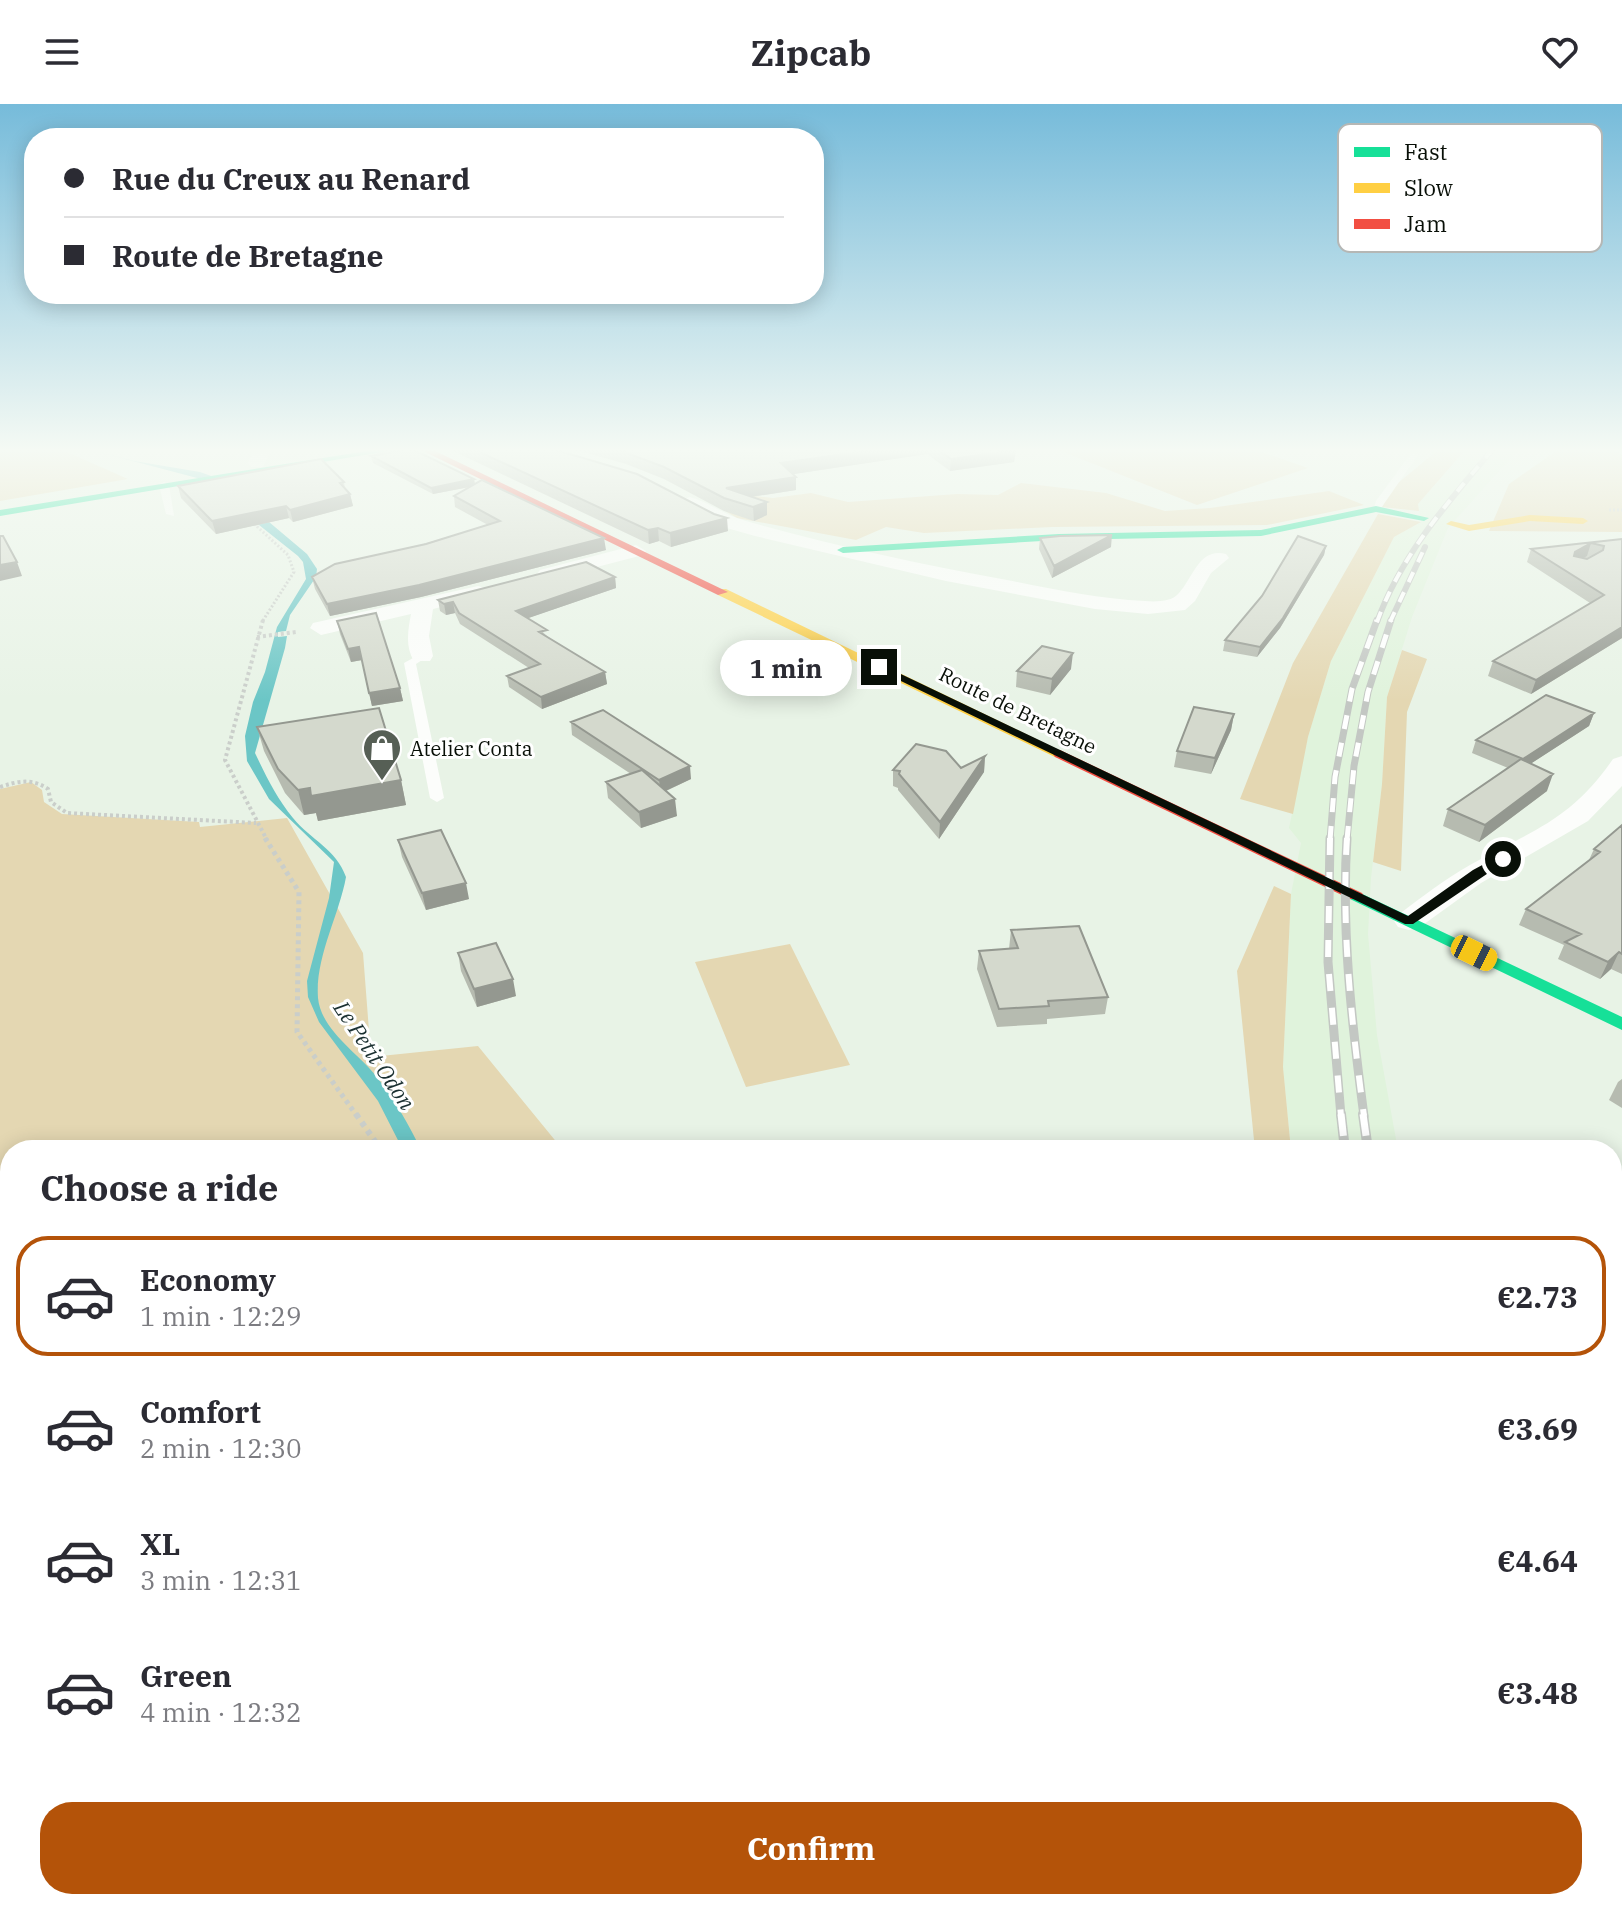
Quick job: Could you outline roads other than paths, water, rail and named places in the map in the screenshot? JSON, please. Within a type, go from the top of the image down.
[{"type":"main road","name":"Route de Bretagne","points":[[599,533],[1622,1024]]},
{"type":"main road","points":[[843,550],[1088,536],[1248,533]]},
{"type":"street","points":[[774,533],[998,586],[1095,603],[1148,608],[1177,605],[1188,597],[1203,570],[1219,558]]},
{"type":"street","points":[[524,580],[636,551]]},
{"type":"street","points":[[321,628],[495,587]]},
{"type":"street","points":[[422,656],[418,636],[423,606]]},
{"type":"street","points":[[1409,921],[1477,872],[1532,846],[1571,822],[1599,796],[1622,764]]},
{"type":"lane","points":[[422,656],[410,663],[437,798]]},
{"type":"water","points":[[269,533],[282,533],[307,554],[317,569],[316,577],[290,615],[286,631],[278,632],[278,637],[287,636],[285,648],[255,753],[287,810],[336,859],[346,877],[320,967],[318,998],[321,1010],[333,1031],[383,1084],[416,1140],[398,1140],[378,1101],[319,1022],[308,997],[307,981],[329,898],[334,862],[269,799],[247,761],[245,736],[277,627],[306,579],[303,562]]},
{"type":"railway","points":[[1377,622],[1399,574],[1426,533]]},
{"type":"railway","points":[[1390,622],[1425,547]]},
{"type":"railway","points":[[1330,840],[1335,777],[1352,689],[1377,620]]},
{"type":"railway","points":[[1347,840],[1354,766],[1368,692],[1391,620]]},
{"type":"railway","points":[[1330,838],[1328,962],[1341,1116]]},
{"type":"railway","points":[[1347,838],[1347,943],[1364,1116]]},
{"type":"railway","points":[[1341,1114],[1344,1140]]},
{"type":"railway","points":[[1363,1114],[1367,1140]]},
{"type":"place","name":"Atelier Conta","points":[[382,782]]},
{"type":"water label","name":"Le Petit Odon","points":[[375,1055]]}]
